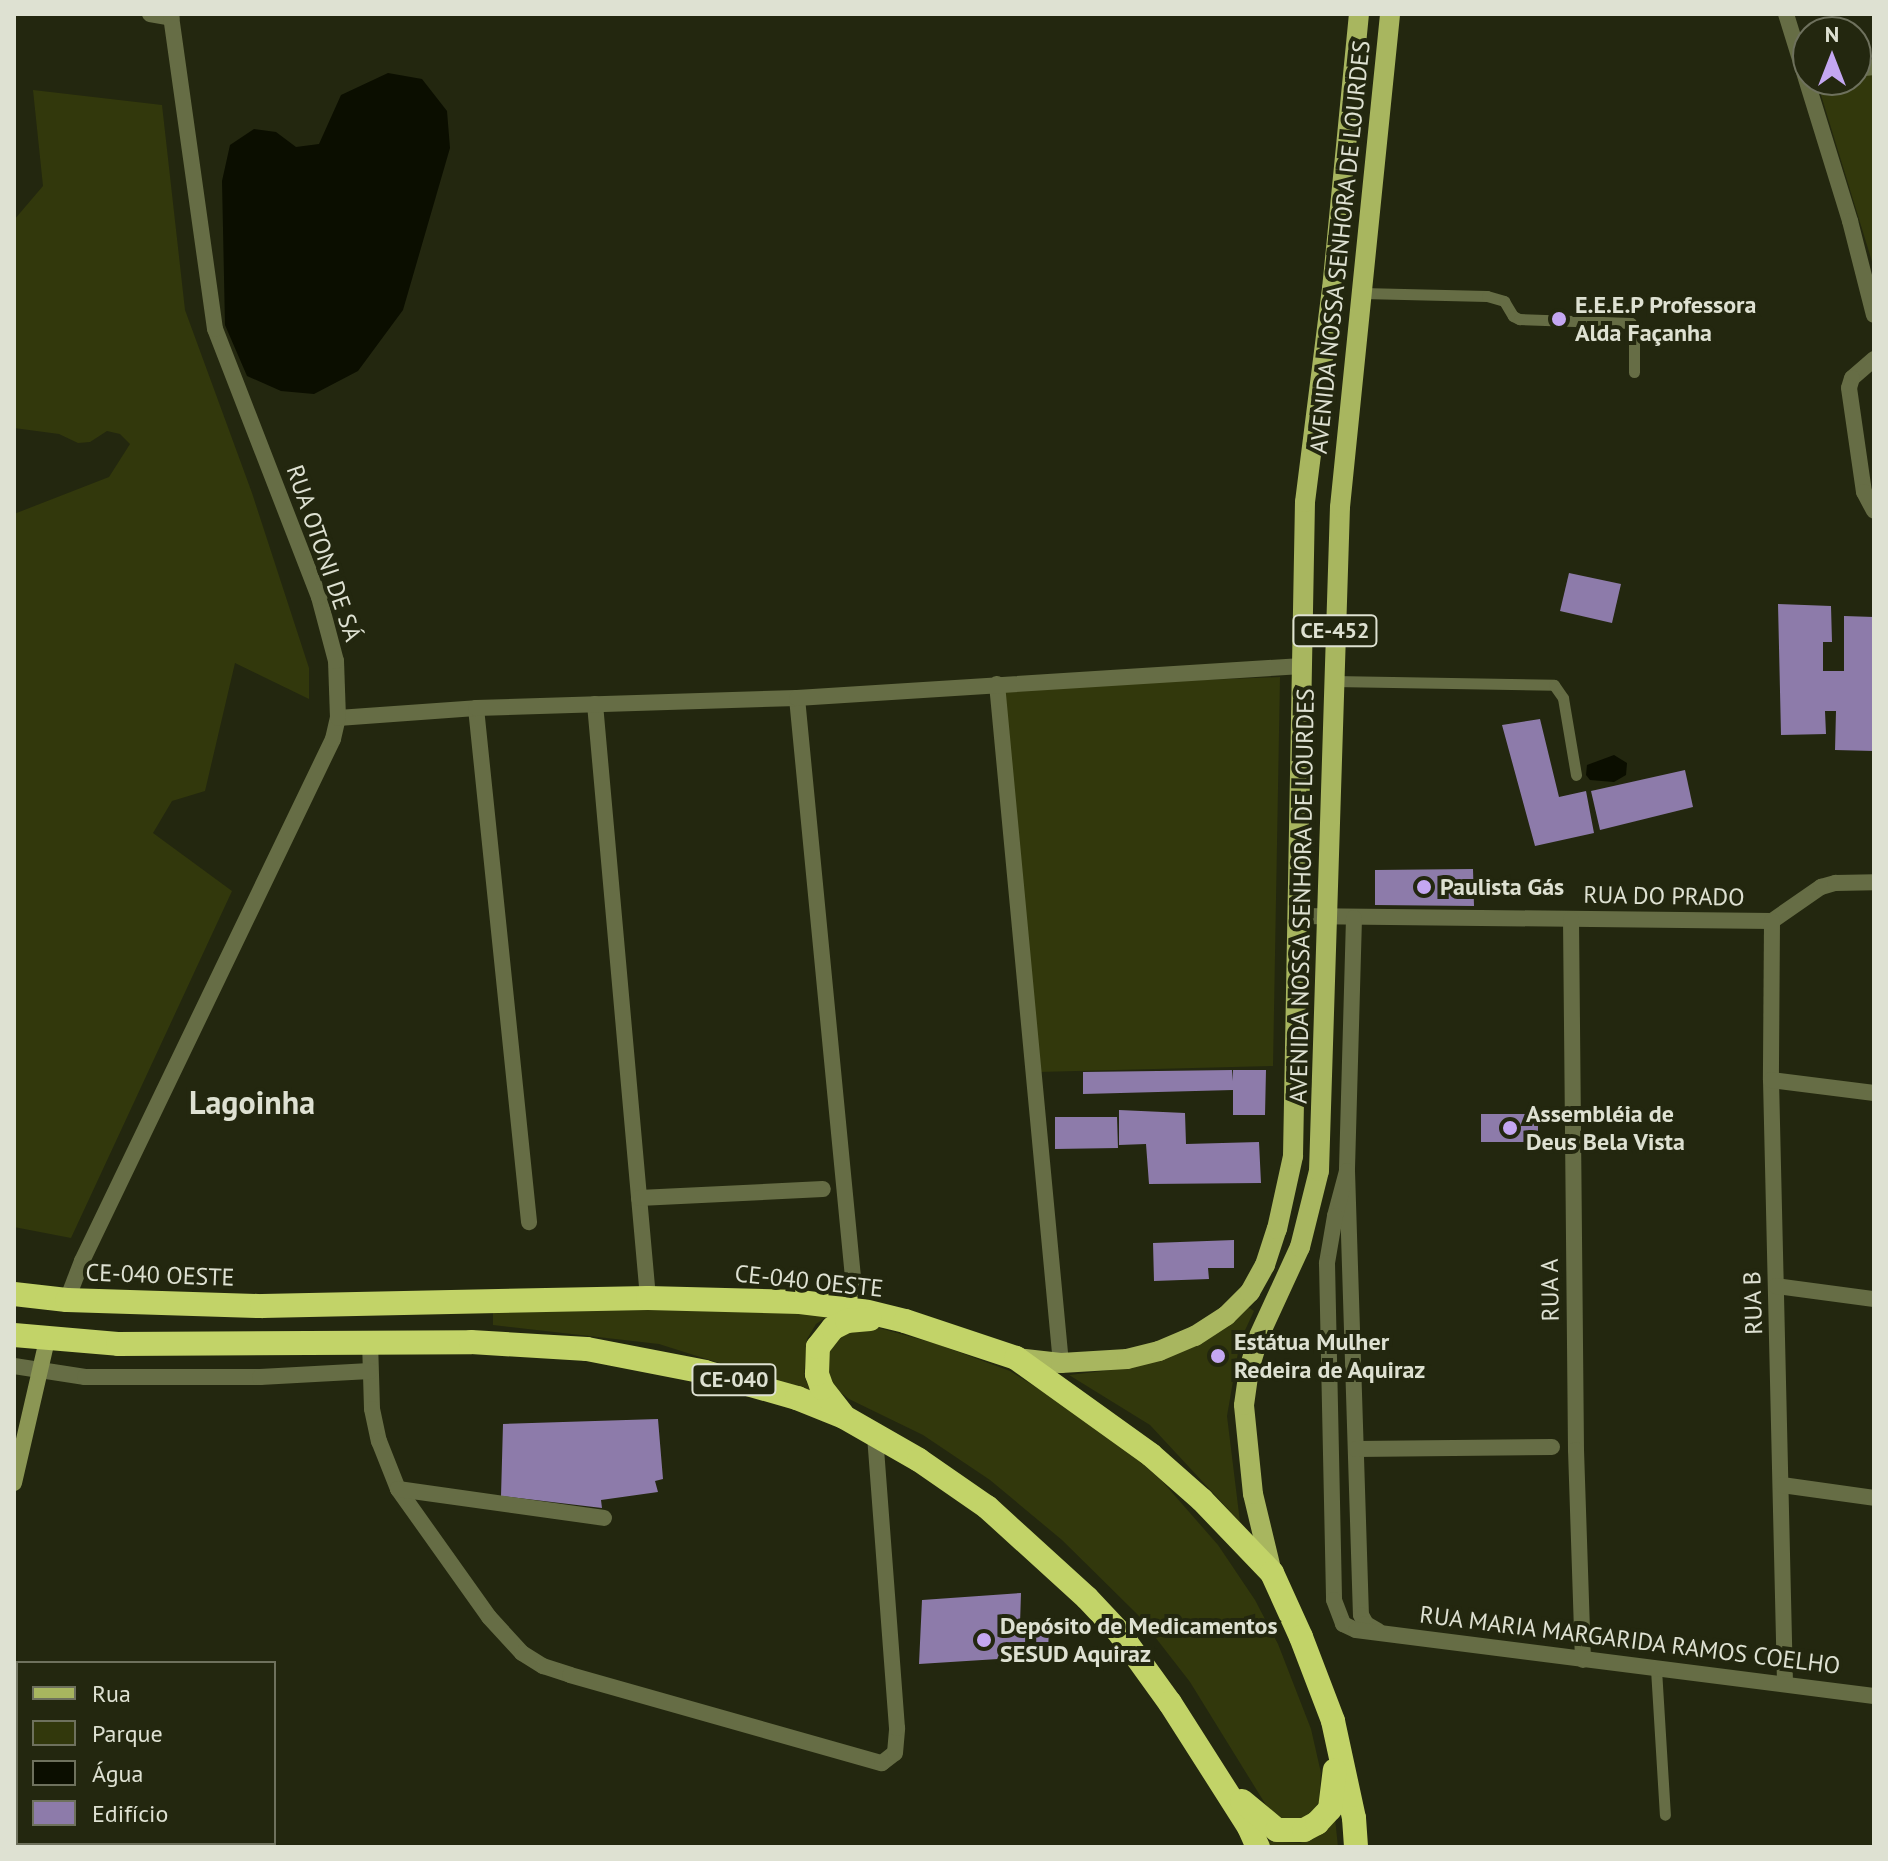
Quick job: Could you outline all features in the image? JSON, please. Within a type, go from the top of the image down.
[{"type":"highway","name":"CE-040 OESTE","points":[[14,1294],[67,1300],[262,1306],[648,1298],[786,1302],[856,1309],[905,1321],[1016,1358],[1151,1455],[1202,1500],[1272,1573],[1301,1637],[1333,1721],[1354,1818],[1356,1847]]},
{"type":"highway","points":[[844,1417],[822,1388],[817,1374],[818,1347],[824,1336],[847,1321],[905,1321]]},
{"type":"highway","name":"CE-040","points":[[14,1335],[118,1344],[498,1342],[587,1349],[705,1372],[797,1398],[844,1417],[875,1433],[987,1507],[1087,1598],[1136,1653],[1211,1767],[1258,1847]]},
{"type":"highway","points":[[1211,1767],[1263,1821],[1277,1830],[1304,1830],[1324,1817],[1334,1796],[1333,1721]]},
{"type":"main road","name":"AVENIDA NOSSA SENHORA DE LOURDES","points":[[1061,1363],[1127,1359],[1159,1351],[1195,1336],[1226,1316],[1250,1292],[1265,1265],[1277,1229],[1293,1156],[1305,502],[1332,289],[1359,14]]},
{"type":"main road","name":"AVENIDA NOSSA SENHORA DE LOURDES","points":[[1272,1573],[1253,1494],[1244,1405],[1249,1369],[1259,1336],[1300,1247],[1319,1171],[1340,507],[1390,14]]},
{"type":"main road","name":"CE-452","points":[[1016,1358],[1061,1363]]},
{"type":"street","points":[[150,14],[171,16]]},
{"type":"street","name":"RUA OTONI DE SÁ","points":[[67,1300],[82,1261],[333,739],[338,718],[336,661],[319,597],[215,329],[171,16]]},
{"type":"street","points":[[1813,96],[1874,315]]},
{"type":"street","points":[[1874,359],[1852,378],[1849,388],[1864,492],[1874,511]]},
{"type":"street","points":[[338,718],[476,708],[797,698],[1302,666]]},
{"type":"street","points":[[997,684],[1061,1363]]},
{"type":"street","points":[[797,698],[856,1309]]},
{"type":"street","points":[[595,704],[648,1298]]},
{"type":"street","points":[[476,708],[529,1222]]},
{"type":"street","name":"RUA DO PRADO","points":[[1298,916],[1772,921],[1821,887],[1874,881]]},
{"type":"street","points":[[1354,918],[1347,1171],[1361,1615],[1366,1624],[1379,1631]]},
{"type":"street","name":"RUA A","points":[[1571,919],[1576,1450],[1583,1660]]},
{"type":"street","name":"RUA B","points":[[1772,921],[1771,1080],[1785,1683]]},
{"type":"street","points":[[1771,1080],[1874,1093]]},
{"type":"street","name":"RUA MARIA MARGARIDA RAMOS COELHO","points":[[1347,1171],[1327,1263],[1334,1600],[1343,1624],[1583,1660],[1874,1696]]},
{"type":"street","points":[[639,1198],[823,1189]]},
{"type":"street","points":[[1776,1286],[1874,1299]]},
{"type":"street","points":[[14,1483],[47,1340]]},
{"type":"street","points":[[370,1341],[370,1371],[379,1441],[398,1489],[421,1525],[505,1637],[543,1666],[882,1763],[895,1753],[897,1728],[875,1433]]},
{"type":"street","points":[[14,1366],[38,1372],[172,1377],[370,1371]]},
{"type":"street","points":[[1356,1449],[1552,1447]]},
{"type":"street","points":[[1782,1485],[1874,1498]]},
{"type":"street","points":[[398,1489],[604,1518]]},
{"type":"lane","points":[[1362,293],[1487,296],[1504,301],[1513,316],[1519,319],[1631,323],[1634,372]]},
{"type":"lane","points":[[1333,681],[1554,685],[1563,698],[1576,775]]},
{"type":"lane","points":[[1656,1669],[1665,1815]]},
{"type":"green space","points":[[1872,73],[1874,268],[1821,96],[1872,96]]},
{"type":"green space","points":[[33,90],[162,105],[185,310],[252,493],[309,668],[309,699],[235,663],[205,791],[172,801],[153,833],[232,891],[71,1238],[14,1227],[14,514],[109,477],[130,444],[120,434],[107,431],[90,442],[78,443],[59,434],[14,428],[14,220],[43,186]]},
{"type":"green space","points":[[1280,677],[1273,1066],[1038,1072],[1003,688]]},
{"type":"green space","points":[[677,1307],[831,1314],[816,1324],[807,1339],[804,1376],[811,1392],[659,1344],[493,1325],[493,1311]]},
{"type":"green space","points":[[1248,1307],[1254,1311],[1240,1341],[1227,1416],[1240,1522],[1150,1425],[1069,1375],[1112,1370]]},
{"type":"green space","points":[[872,1326],[937,1344],[1010,1371],[1103,1429],[1162,1481],[1218,1545],[1255,1600],[1278,1644],[1311,1729],[1321,1773],[1319,1802],[1312,1812],[1300,1820],[1274,1818],[1190,1682],[1138,1615],[1062,1540],[990,1480],[923,1435],[849,1399],[835,1388],[822,1359],[833,1335]]},
{"type":"green space","points":[[1335,1818],[1338,1847],[1268,1847],[1265,1841],[1300,1843],[1312,1838]]},
{"type":"water","points":[[388,73],[422,79],[447,111],[450,148],[403,310],[358,371],[314,394],[281,391],[247,376],[225,325],[222,181],[230,145],[254,129],[276,132],[296,147],[319,144],[341,95]]},
{"type":"water","points":[[1614,755],[1627,763],[1626,775],[1614,782],[1590,780],[1586,775],[1587,765]]},
{"type":"building","points":[[1569,573],[1621,584],[1612,623],[1560,611]]},
{"type":"building","points":[[1778,604],[1831,606],[1832,642],[1823,642],[1823,671],[1844,671],[1844,616],[1874,617],[1874,751],[1835,750],[1836,711],[1825,711],[1826,734],[1781,735]]},
{"type":"building","points":[[1540,719],[1559,797],[1586,791],[1594,833],[1535,846],[1502,725]]},
{"type":"building","points":[[1685,770],[1693,807],[1600,830],[1591,791]]},
{"type":"building","name":"Paulista Gás","points":[[1473,869],[1474,906],[1375,905],[1375,870]]},
{"type":"building","points":[[1232,1070],[1232,1081],[1233,1070],[1266,1070],[1265,1115],[1233,1115],[1233,1090],[1083,1094],[1083,1072]]},
{"type":"building","points":[[1119,1110],[1185,1113],[1186,1144],[1259,1142],[1261,1183],[1149,1184],[1146,1144],[1119,1145]]},
{"type":"building","name":"Assembléia de Deus Bela Vista","points":[[1481,1114],[1538,1114],[1538,1142],[1481,1142]]},
{"type":"building","points":[[1055,1117],[1117,1117],[1118,1148],[1055,1149]]},
{"type":"building","points":[[1234,1240],[1234,1268],[1208,1268],[1209,1279],[1154,1281],[1153,1243]]},
{"type":"building","points":[[658,1419],[663,1479],[655,1481],[658,1492],[601,1500],[602,1508],[501,1496],[503,1424]]},
{"type":"building","name":"Depósito de Medicamentos SESUD Aquiraz","points":[[1021,1593],[1020,1624],[1049,1623],[1048,1656],[919,1664],[922,1600]]},
{"type":"place","name":"E.E.E.P Professora Alda Façanha","points":[[1559,319]]},
{"type":"place","name":"Paulista Gás","points":[[1424,887]]},
{"type":"place","name":"Assembléia de Deus Bela Vista","points":[[1510,1128]]},
{"type":"place","name":"Estátua Mulher Redeira de Aquiraz","points":[[1218,1356]]},
{"type":"place","name":"Depósito de Medicamentos SESUD Aquiraz","points":[[984,1640]]},
{"type":"district","name":"Lagoinha","points":[[252,1102]]}]
